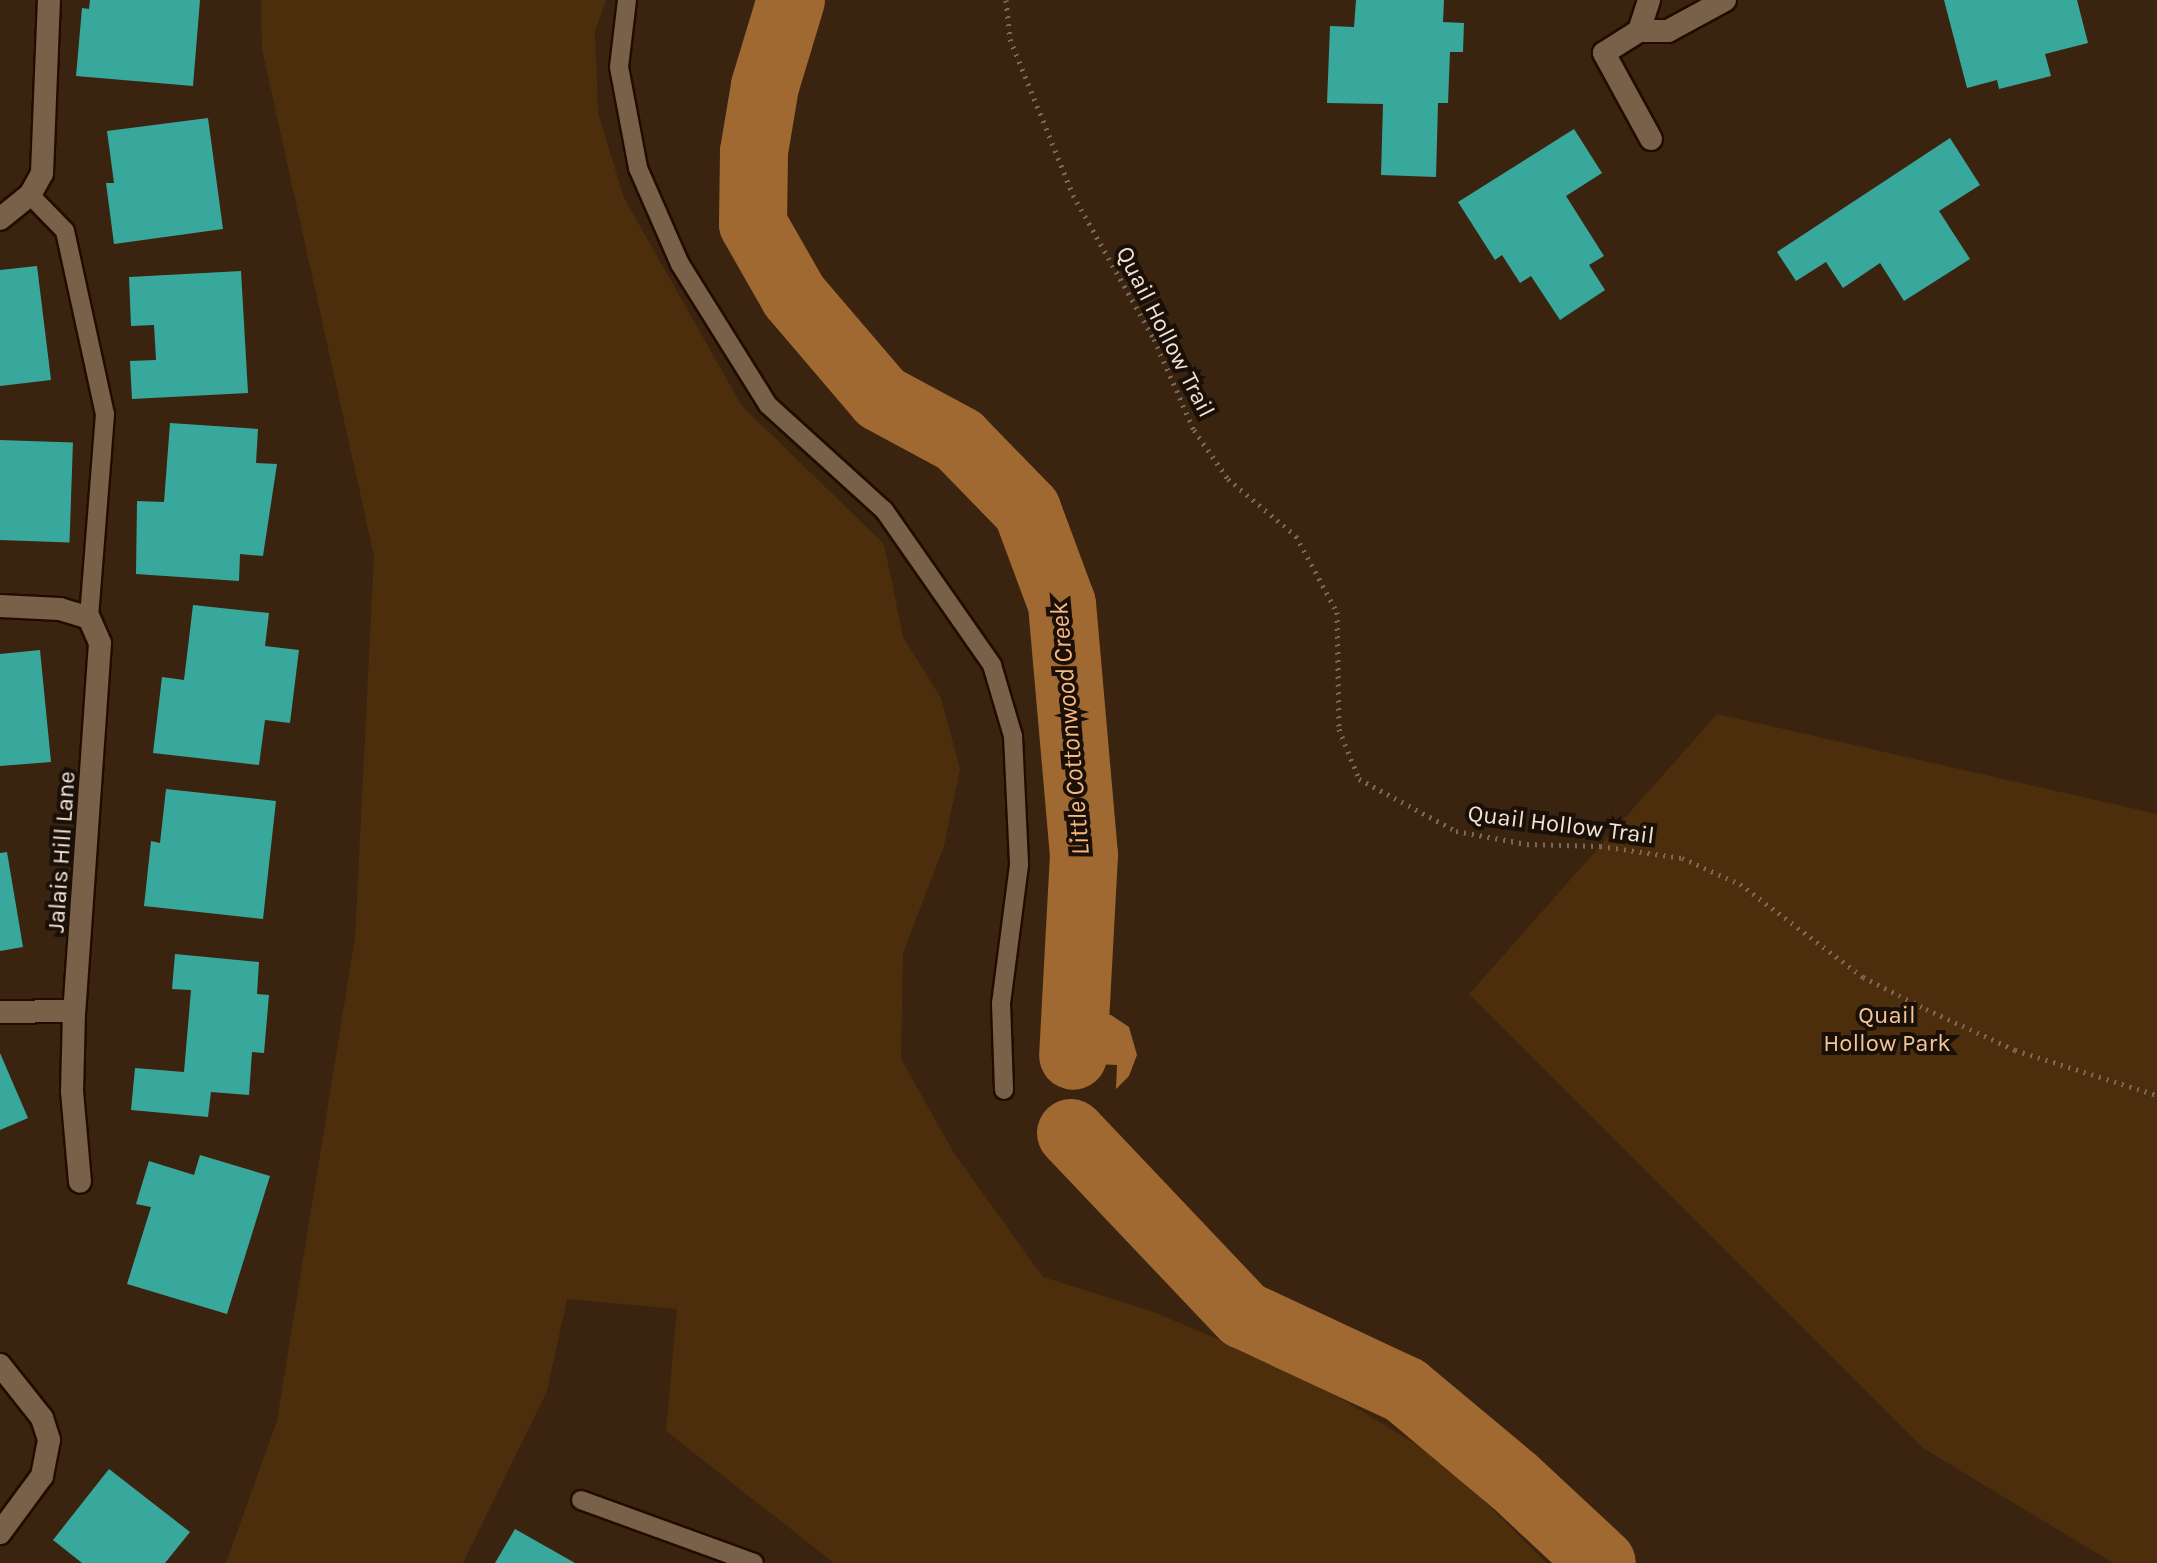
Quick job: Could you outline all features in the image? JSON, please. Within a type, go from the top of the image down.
[{"type":"street","points":[[0,219],[30,195],[42,173],[49,0]]},
{"type":"street","points":[[1639,31],[1649,0]]},
{"type":"street","points":[[1651,139],[1604,53],[1639,31],[1668,31],[1725,0]]},
{"type":"street","points":[[0,606],[60,609],[89,618]]},
{"type":"street","name":"Jalais Hill Lane","points":[[80,1182],[72,1091],[74,1011],[101,684],[100,643],[89,618]]},
{"type":"street","points":[[0,1012],[74,1011]]},
{"type":"street","points":[[0,1365],[42,1418],[49,1440],[42,1476],[0,1533]]},
{"type":"lane","points":[[627,0],[619,67],[638,168],[680,264],[768,405],[884,510],[992,665],[1013,736],[1019,865],[1001,1003],[1004,1090]]},
{"type":"lane","points":[[30,195],[65,231],[105,414],[89,618]]},
{"type":"lane","points":[[581,1500],[754,1563]]},
{"type":"path","name":"Quail Hollow Trail","points":[[1006,0],[1010,39],[1073,195],[1154,339],[1194,430],[1228,479],[1296,536],[1337,612],[1339,729],[1359,779],[1456,831],[1527,844],[1600,846],[1682,858],[1740,884],[1863,977],[1926,1009],[2015,1050],[2157,1095]]},
{"type":"green space","points":[[261,0],[606,0],[595,31],[598,113],[624,198],[742,406],[884,544],[903,637],[941,698],[960,769],[944,846],[903,953],[901,1059],[954,1153],[1043,1277],[1151,1311],[1301,1374],[1445,1462],[1546,1563],[834,1563],[666,1431],[677,1309],[567,1299],[547,1391],[463,1563],[226,1563],[277,1421],[355,938],[374,556],[262,49]]},
{"type":"green space","name":"Quail Hollow Park","points":[[1717,714],[2157,814],[2157,1563],[2113,1563],[1923,1448],[1469,994]]},
{"type":"shaded area","points":[[1111,1015],[1129,1027],[1137,1055],[1129,1076],[1116,1089],[1117,1065],[1098,1064],[1097,1055],[1056,1051],[1059,1016]]},
{"type":"building","points":[[90,0],[200,0],[193,86],[76,76],[82,8],[89,9]]},
{"type":"building","points":[[1356,0],[1444,0],[1443,22],[1464,23],[1463,52],[1450,52],[1448,103],[1438,103],[1436,177],[1381,175],[1383,104],[1327,103],[1330,26],[1354,27]]},
{"type":"building","points":[[1944,0],[2077,0],[2088,43],[2045,54],[2051,76],[1999,89],[1997,80],[1967,88]]},
{"type":"building","points":[[208,118],[223,229],[114,244],[106,183],[114,183],[107,131]]},
{"type":"building","points":[[1574,129],[1602,173],[1566,196],[1604,256],[1589,265],[1605,290],[1560,320],[1531,276],[1520,283],[1502,255],[1495,260],[1458,202]]},
{"type":"building","points":[[1950,138],[1980,185],[1939,211],[1970,259],[1904,301],[1880,263],[1843,288],[1826,262],[1796,281],[1777,252]]},
{"type":"building","points":[[37,266],[51,380],[0,386],[0,270]]},
{"type":"building","points":[[241,271],[248,393],[132,399],[130,361],[156,360],[154,325],[131,326],[129,277]]},
{"type":"building","points":[[170,423],[258,429],[256,463],[277,464],[263,556],[240,554],[239,581],[136,574],[137,501],[164,502]]},
{"type":"building","points":[[0,440],[73,443],[69,542],[0,540]]},
{"type":"building","points":[[193,605],[269,613],[265,646],[299,650],[290,723],[265,720],[259,765],[153,753],[162,677],[184,680]]},
{"type":"building","points":[[40,650],[51,762],[0,766],[0,654]]},
{"type":"building","points":[[166,789],[276,801],[263,919],[144,906],[151,841],[160,843]]},
{"type":"building","points":[[7,852],[23,947],[0,951],[0,853]]},
{"type":"building","points":[[175,954],[259,962],[257,994],[269,995],[264,1053],[252,1052],[249,1095],[211,1092],[208,1117],[131,1110],[135,1068],[184,1072],[191,990],[172,989]]},
{"type":"building","points":[[0,1053],[28,1118],[0,1130]]},
{"type":"building","points":[[200,1155],[270,1176],[227,1314],[127,1284],[151,1207],[136,1204],[149,1161],[194,1175]]},
{"type":"building","points":[[109,1469],[190,1532],[165,1563],[82,1563],[53,1540]]},
{"type":"building","points":[[515,1529],[575,1563],[495,1563]]},
{"type":"waterway","name":"Little Cottonwood Creek","points":[[791,0],[765,86],[754,152],[753,224],[794,296],[881,398],[959,440],[1027,510],[1062,604],[1084,855],[1073,1056]]},
{"type":"waterway","name":"Little Cottonwood Creek","points":[[1071,1133],[1244,1315],[1405,1390],[1514,1481],[1602,1563]]}]
